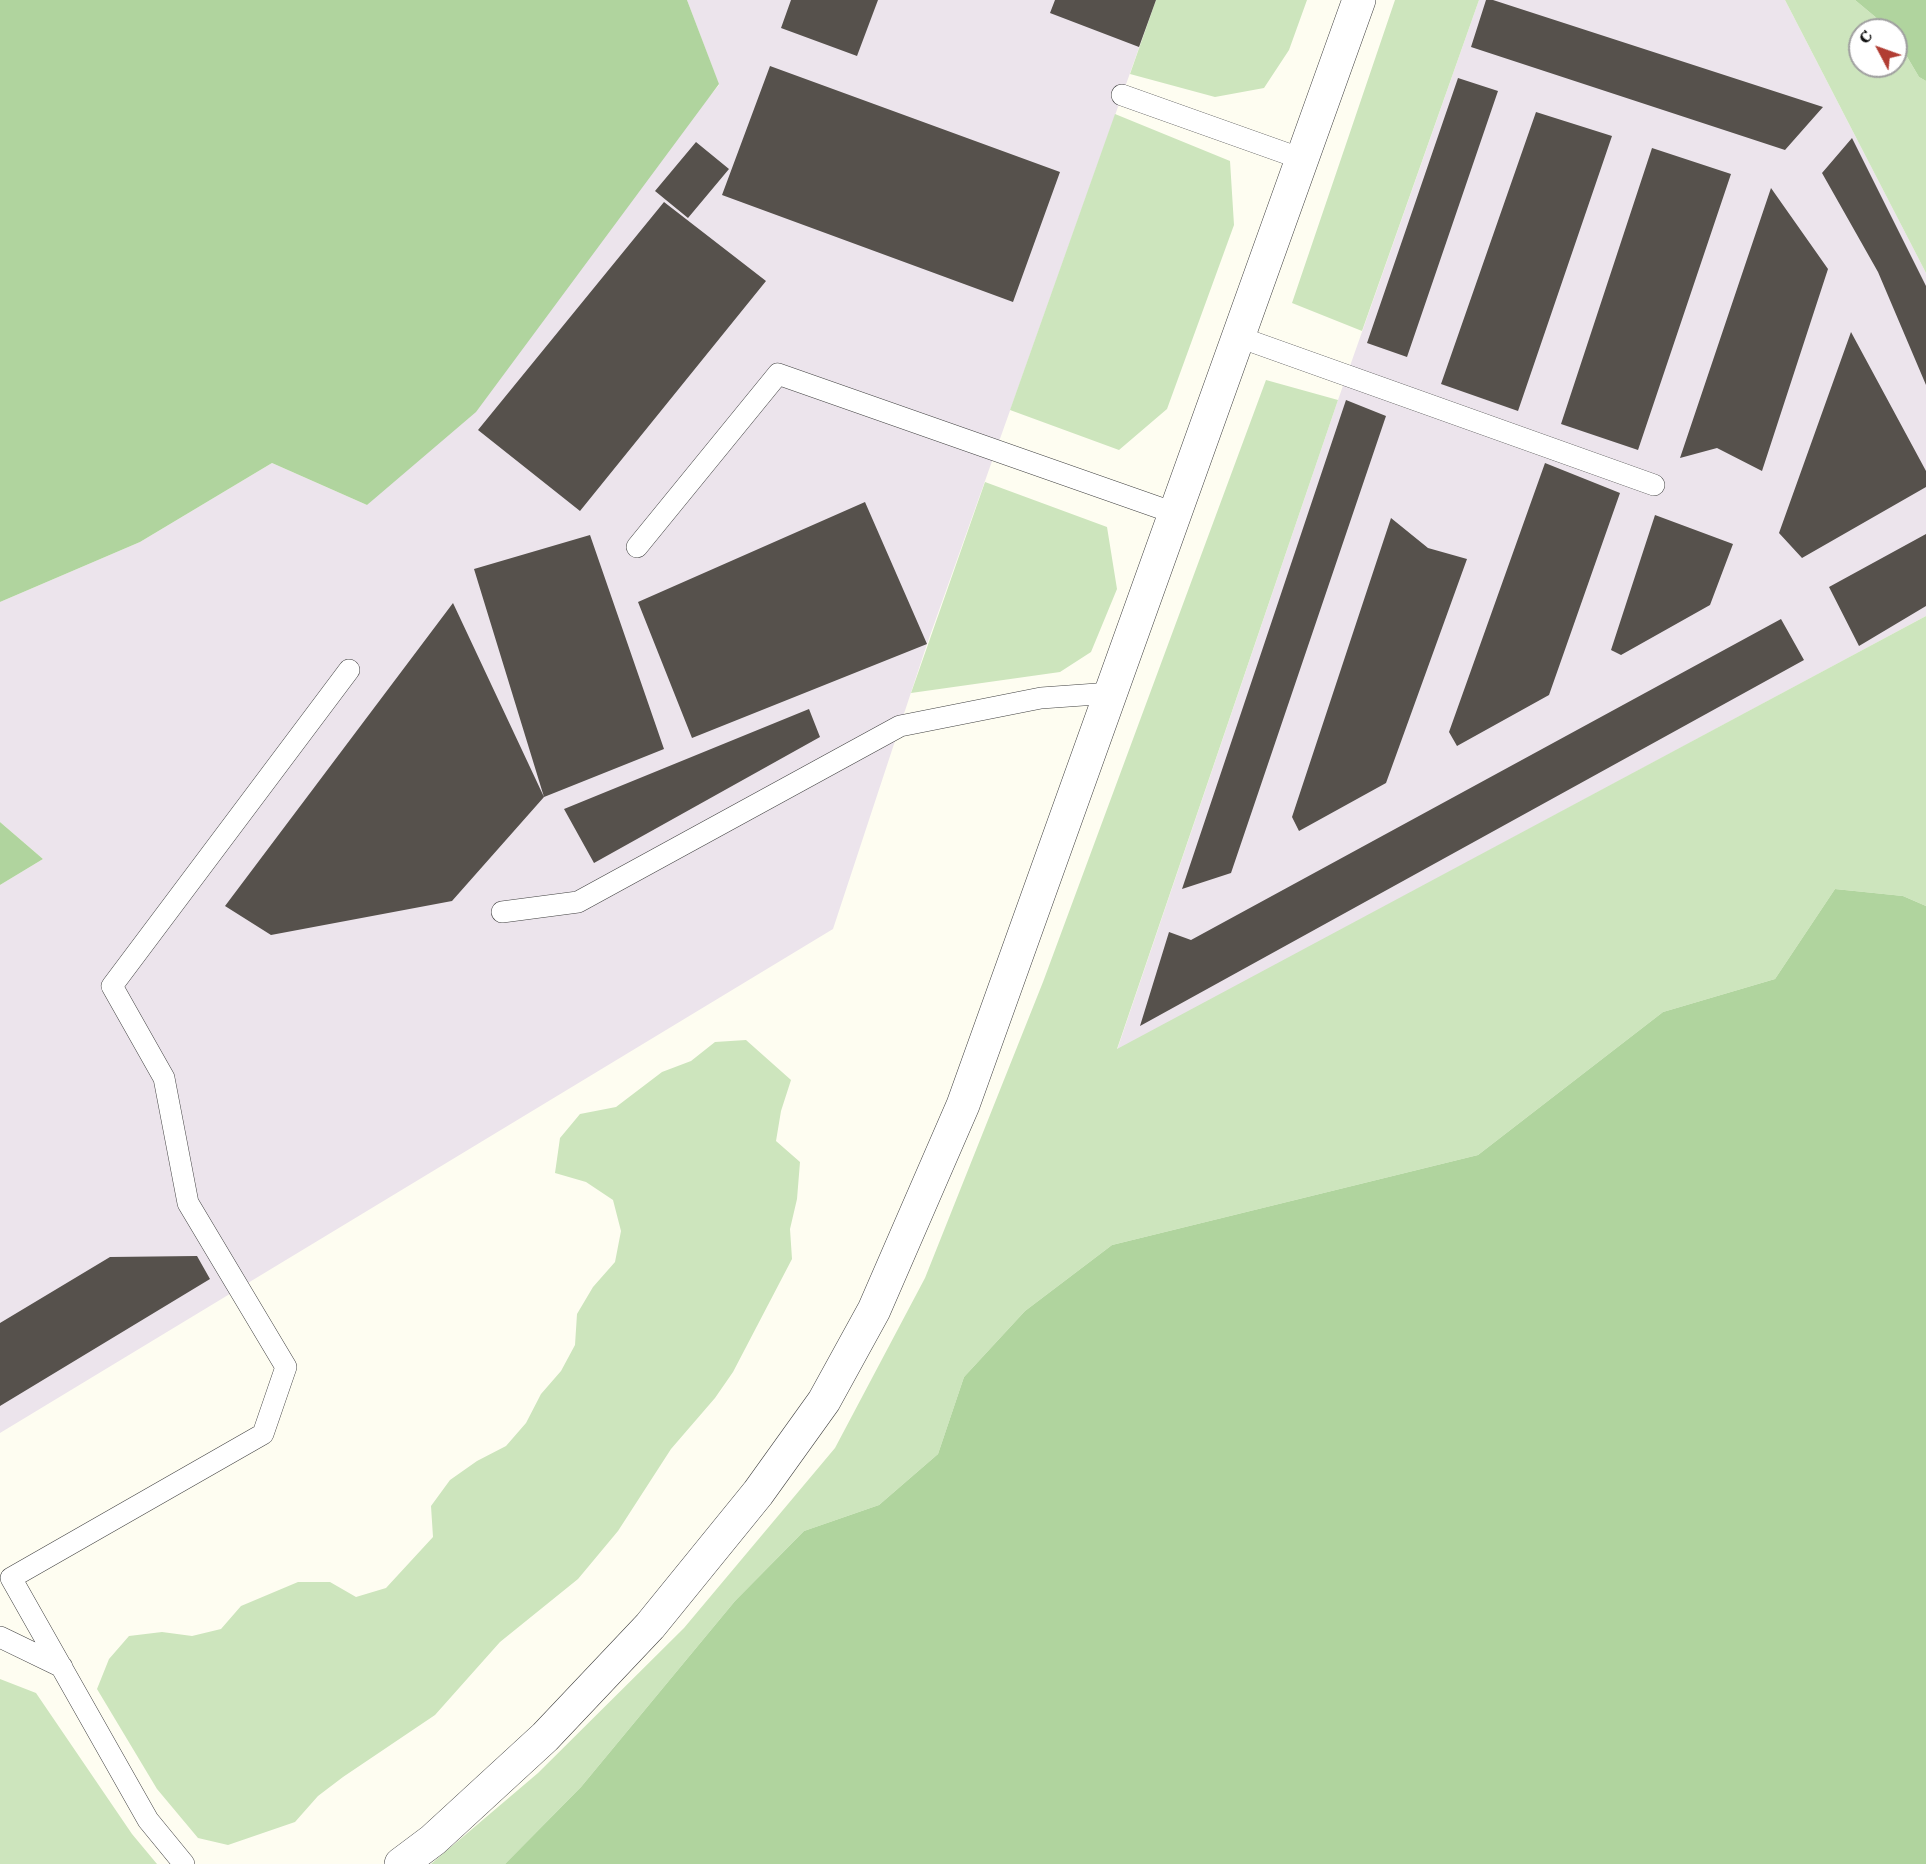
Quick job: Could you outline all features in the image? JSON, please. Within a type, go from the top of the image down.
[{"type":"street","points":[[401,1864],[433,1840],[545,1737],[650,1626],[758,1492],[824,1401],[874,1310],[963,1105],[1177,514],[1359,0]]},
{"type":"lane","points":[[1122,95],[1302,159]]},
{"type":"lane","points":[[1239,337],[1654,485]]},
{"type":"lane","points":[[637,547],[778,374],[1177,514]]},
{"type":"lane","points":[[184,1864],[148,1820],[11,1578],[263,1434],[286,1367],[188,1203],[164,1078],[112,986],[349,670]]},
{"type":"lane","points":[[502,912],[579,902],[900,726],[1041,698],[1111,693]]},
{"type":"lane","points":[[0,1637],[62,1667]]},
{"type":"shaded area","points":[[687,0],[1156,0],[927,644],[833,929],[0,1433],[0,885],[43,859],[0,822],[0,602],[140,542],[272,463],[367,505],[719,85]]},
{"type":"shaded area","points":[[1479,0],[1785,0],[1926,273],[1926,616],[1117,1050],[1338,400]]},
{"type":"green space","points":[[0,0],[687,0],[719,84],[476,412],[367,505],[272,463],[140,542],[0,602]]},
{"type":"green space","points":[[1156,0],[1307,0],[1289,50],[1264,88],[1215,97],[1130,74]]},
{"type":"green space","points":[[1395,0],[1479,0],[1362,331],[1292,303]]},
{"type":"green space","points":[[1785,0],[1855,0],[1877,18],[1848,18],[1848,78],[1908,78],[1908,58],[1919,77],[1926,81],[1926,273]]},
{"type":"green space","points":[[1855,0],[1926,0],[1926,81],[1919,77],[1908,58],[1908,18],[1877,18]]},
{"type":"green space","points":[[1115,114],[1230,161],[1234,225],[1167,409],[1119,450],[1010,410]]},
{"type":"green space","points":[[1266,380],[1338,400],[1117,1049],[1926,616],[1926,906],[1903,896],[1835,889],[1775,979],[1663,1012],[1478,1155],[1112,1245],[1025,1311],[964,1377],[938,1454],[879,1505],[804,1531],[735,1601],[581,1787],[505,1864],[431,1864],[538,1773],[684,1628],[835,1448],[925,1278],[1043,982]]},
{"type":"green space","points":[[985,482],[1107,527],[1117,589],[1091,652],[1060,672],[911,693]]},
{"type":"green space","points":[[0,822],[43,859],[0,885]]},
{"type":"green space","points":[[1835,889],[1903,896],[1926,906],[1926,1864],[505,1864],[581,1787],[735,1601],[804,1531],[879,1505],[938,1454],[964,1377],[1025,1311],[1112,1245],[1478,1155],[1663,1012],[1775,979]]},
{"type":"green space","points":[[746,1040],[791,1080],[781,1111],[776,1141],[800,1162],[797,1199],[790,1229],[792,1259],[733,1372],[715,1398],[671,1449],[618,1531],[578,1579],[500,1642],[435,1715],[318,1796],[295,1822],[228,1845],[198,1838],[157,1789],[97,1689],[109,1659],[129,1636],[162,1632],[192,1636],[221,1629],[241,1606],[298,1582],[330,1582],[356,1597],[386,1588],[433,1537],[431,1506],[450,1480],[477,1461],[506,1446],[526,1423],[541,1394],[561,1371],[575,1345],[577,1314],[593,1287],[615,1262],[621,1231],[613,1200],[586,1182],[555,1173],[560,1138],[580,1114],[616,1107],[662,1072],[691,1061],[715,1042]]},
{"type":"green space","points":[[0,1679],[36,1693],[132,1834],[157,1864],[0,1864]]},
{"type":"building","points":[[791,0],[878,0],[857,56],[781,28]]},
{"type":"building","points":[[1055,0],[1156,0],[1139,47],[1050,13]]},
{"type":"building","points":[[1486,0],[1493,0],[1823,107],[1785,150],[1471,47]]},
{"type":"building","points":[[770,66],[1060,172],[1013,302],[722,195]]},
{"type":"building","points":[[1458,78],[1498,91],[1407,357],[1367,343]]},
{"type":"building","points":[[1536,112],[1612,136],[1518,411],[1441,384]]},
{"type":"building","points":[[1852,138],[1926,286],[1926,385],[1878,272],[1822,173]]},
{"type":"building","points":[[696,142],[729,169],[688,218],[655,191]]},
{"type":"building","points":[[1652,148],[1731,174],[1638,450],[1561,424]]},
{"type":"building","points":[[1771,188],[1828,269],[1762,471],[1717,448],[1680,458]]},
{"type":"building","points":[[664,202],[766,281],[580,511],[478,430]]},
{"type":"building","points":[[1851,332],[1926,471],[1926,487],[1802,558],[1779,533]]},
{"type":"building","points":[[1346,400],[1386,416],[1231,873],[1182,889]]},
{"type":"building","points":[[1545,463],[1620,493],[1549,695],[1457,746],[1449,732]]},
{"type":"building","points":[[865,502],[927,644],[692,738],[638,602]]},
{"type":"building","points":[[1655,515],[1733,544],[1710,605],[1621,655],[1611,650]]},
{"type":"building","points":[[1391,518],[1428,548],[1467,559],[1386,783],[1299,831],[1292,817]]},
{"type":"building","points":[[1926,534],[1926,606],[1859,646],[1829,587]]},
{"type":"building","points":[[590,535],[664,749],[544,797],[474,569]]},
{"type":"building","points":[[453,603],[544,797],[452,901],[271,935],[225,906]]},
{"type":"building","points":[[1781,619],[1804,660],[1140,1026],[1169,932],[1191,940]]},
{"type":"building","points":[[809,709],[820,737],[594,863],[564,809]]},
{"type":"building","points":[[197,1256],[210,1279],[0,1406],[0,1323],[110,1257]]}]
